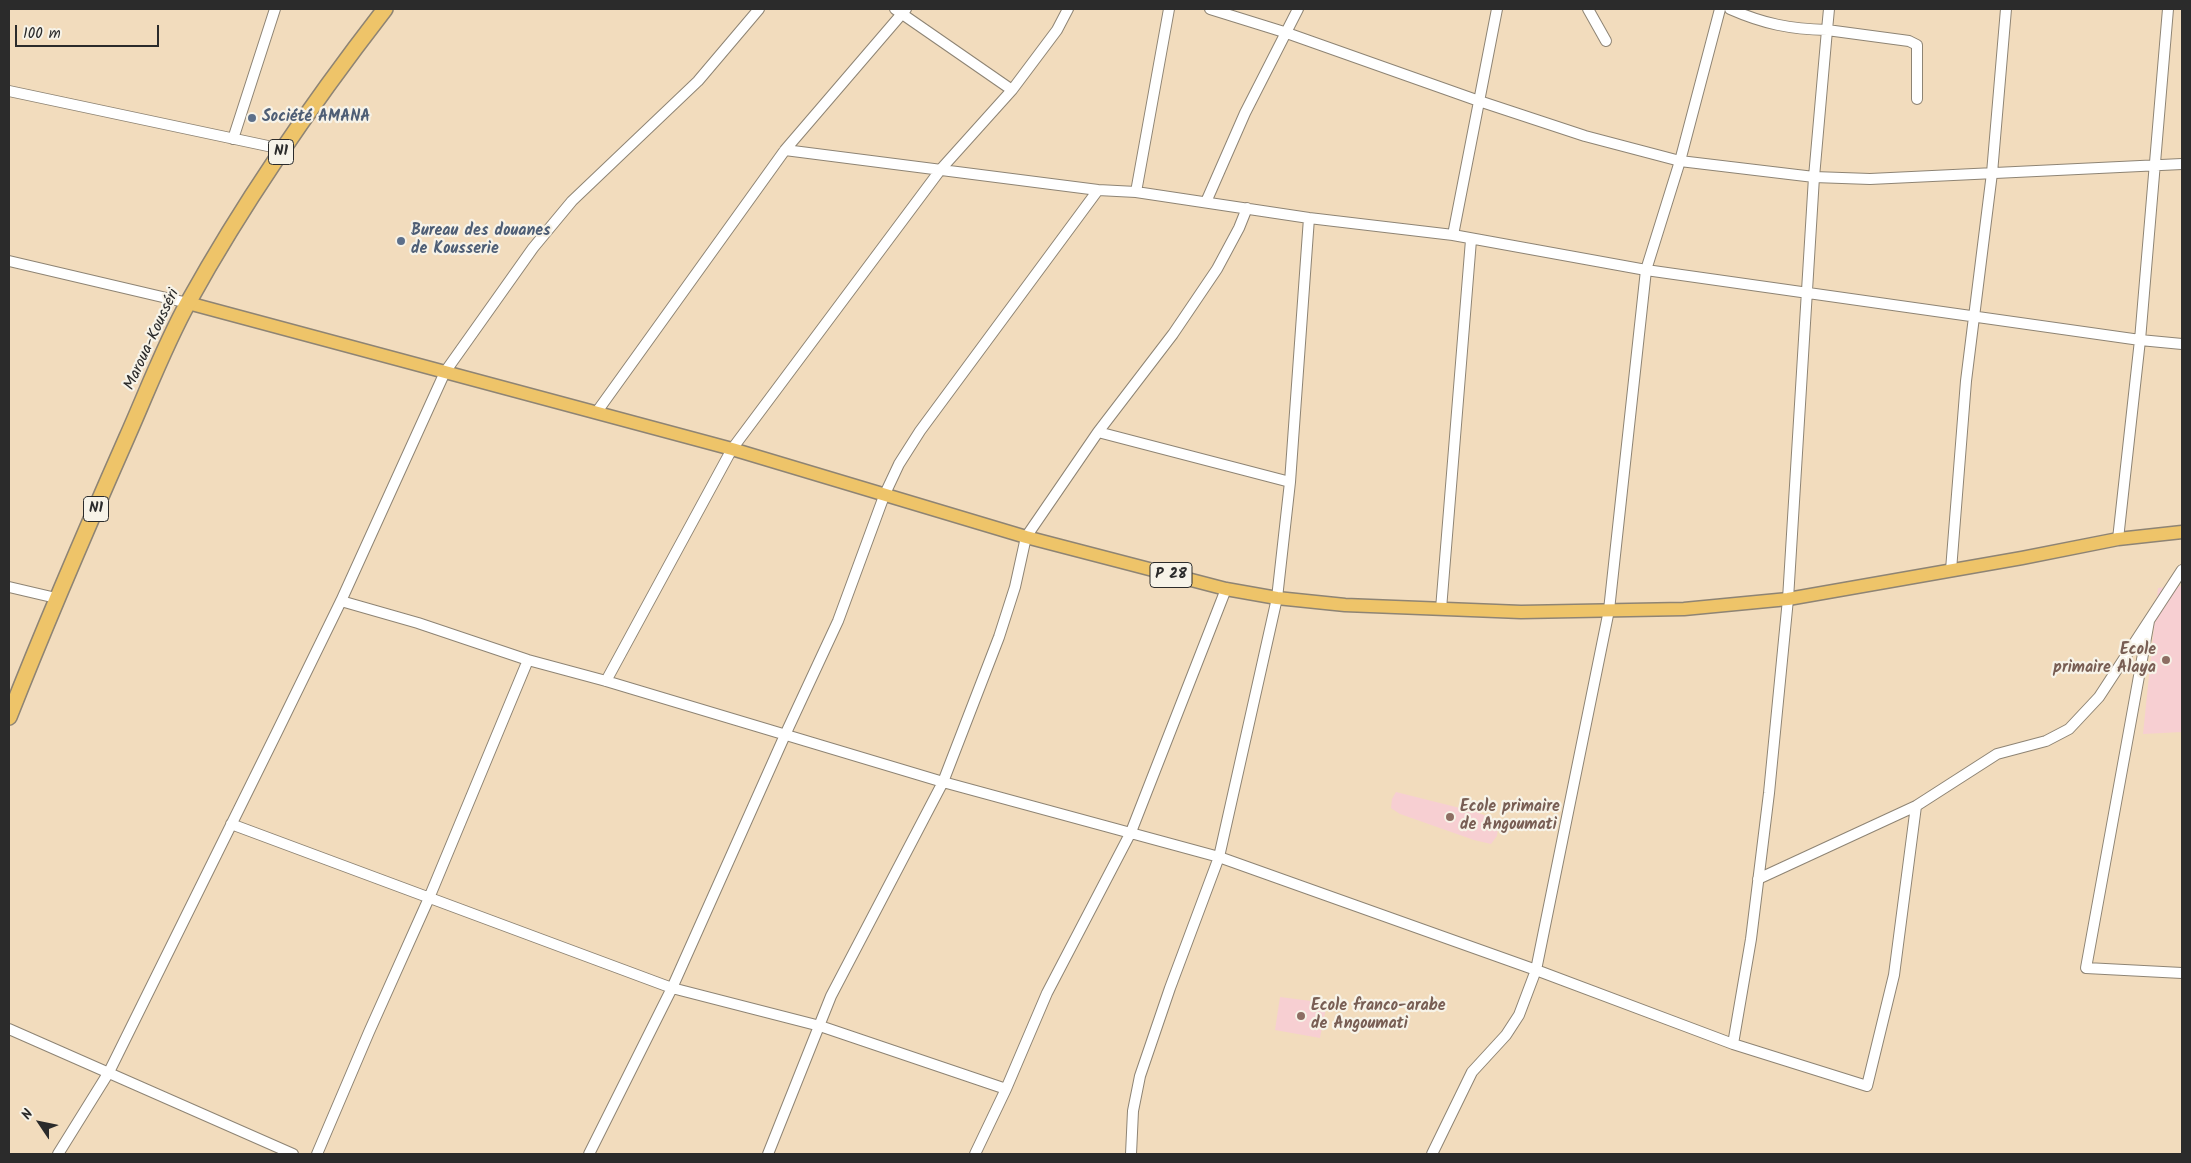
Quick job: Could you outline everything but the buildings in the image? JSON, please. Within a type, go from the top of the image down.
[{"type":"highway","name":"Maroua-Kousséri","points":[[9,717],[56,598],[188,303],[231,228],[282,149],[327,84],[385,9]]},
{"type":"main road","name":"P 28","points":[[188,303],[732,449],[1026,537],[1226,589],[1277,598],[1345,605],[1521,612],[1684,609],[1788,599],[2118,539],[2182,532]]},
{"type":"street","points":[[234,138],[275,9]]},
{"type":"street","points":[[58,1154],[109,1072],[341,601],[445,372],[534,248],[572,201],[698,81],[759,9]]},
{"type":"street","points":[[606,681],[732,449],[941,169],[1012,90],[1056,30],[1068,9]]},
{"type":"street","points":[[1136,192],[1169,9]]},
{"type":"street","points":[[1210,9],[1284,32],[1479,102],[1585,136],[1680,161],[1814,178],[1870,179],[2182,164]]},
{"type":"street","points":[[1206,202],[1245,113],[1284,32],[1298,9]]},
{"type":"street","points":[[1453,236],[1497,9]]},
{"type":"street","points":[[1588,9],[1606,41]]},
{"type":"street","points":[[1432,1154],[1472,1072],[1506,1035],[1519,1015],[1536,970],[1609,610],[1646,270],[1680,161],[1720,9]]},
{"type":"street","points":[[1730,9],[1758,21],[1778,26],[1827,30],[1909,41],[1917,45],[1916,99]]},
{"type":"street","points":[[1733,1044],[1751,939],[1788,599],[1806,292],[1829,9]]},
{"type":"street","points":[[1950,570],[1974,315],[1992,173],[2006,9]]},
{"type":"street","points":[[2118,539],[2140,340],[2168,9]]},
{"type":"street","points":[[596,413],[785,150],[901,11],[1012,90]]},
{"type":"street","points":[[9,91],[282,149]]},
{"type":"street","points":[[785,150],[1098,190],[1136,192],[1310,218],[1453,236],[1646,270],[2140,340],[2182,344]]},
{"type":"street","points":[[589,1154],[672,988],[784,735],[838,621],[884,496],[899,464],[920,431],[1098,190]]},
{"type":"street","points":[[768,1154],[840,979],[943,782],[999,637],[1015,587],[1026,537],[1098,432],[1173,334],[1212,277],[1239,228],[1247,208]]},
{"type":"street","points":[[1131,1154],[1133,1110],[1140,1076],[1219,857],[1277,598],[1290,482],[1310,218]]},
{"type":"street","points":[[1441,609],[1471,240]]},
{"type":"street","points":[[9,261],[188,303]]},
{"type":"street","points":[[1098,432],[1290,482]]},
{"type":"street","points":[[1758,879],[1916,806],[1997,754],[2046,742],[2069,729],[2099,697],[2150,616],[2182,570]]},
{"type":"street","points":[[9,587],[56,598]]},
{"type":"street","points":[[975,1154],[1006,1089],[1047,993],[1131,832],[1226,589]]},
{"type":"street","points":[[341,601],[418,623],[528,660],[606,681],[943,782],[1219,857],[1536,970],[1733,1044],[1868,1086],[1894,974],[1916,806]]},
{"type":"street","points":[[2150,616],[2086,968],[2182,973]]},
{"type":"street","points":[[317,1154],[369,1032],[430,898],[528,660]]},
{"type":"street","points":[[231,824],[672,988],[820,1026],[1006,1089]]},
{"type":"street","points":[[9,1028],[293,1154]]},
{"type":"shaded area","name":"Ecole primaire Alaya","points":[[2182,586],[2182,732],[2143,734],[2158,588]]},
{"type":"shaded area","name":"Ecole primaire de Angoumati","points":[[1396,792],[1476,812],[1499,821],[1497,836],[1491,844],[1474,840],[1400,814],[1391,808],[1392,799]]},
{"type":"shaded area","name":"Ecole franco-arabe de Angoumati","points":[[1280,997],[1327,1003],[1320,1038],[1275,1030]]},
{"type":"place","name":"Société AMANA","points":[[252,118]]},
{"type":"place","name":"Bureau des douanes de Kousserie","points":[[401,241]]},
{"type":"place","name":"Ecole primaire Alaya","points":[[2166,660]]},
{"type":"place","name":"Ecole primaire de Angoumati","points":[[1450,817]]},
{"type":"place","name":"Ecole franco-arabe de Angoumati","points":[[1301,1016]]}]
